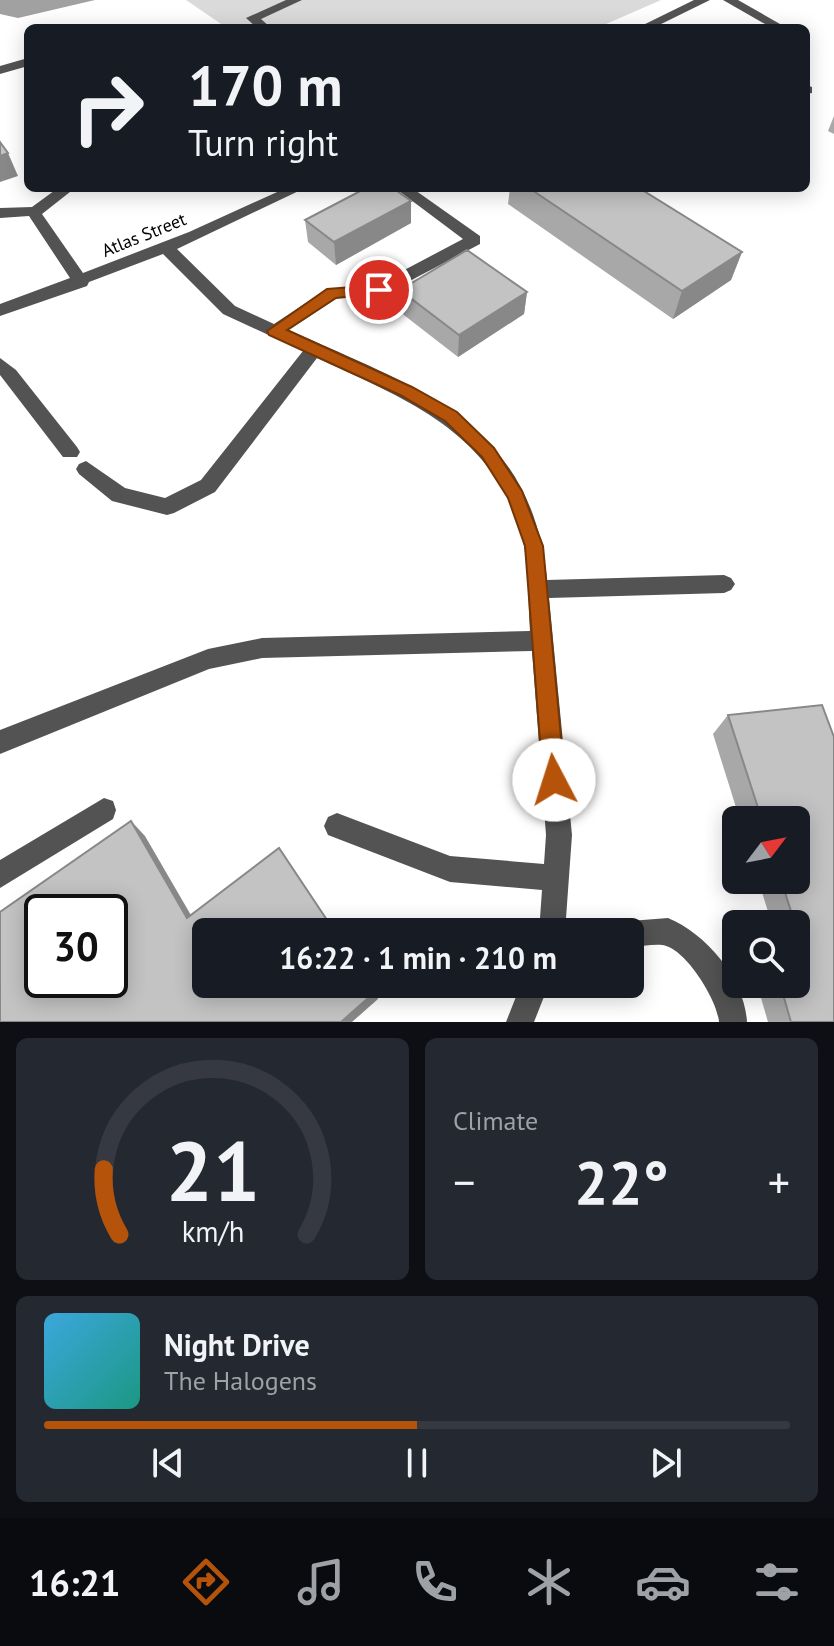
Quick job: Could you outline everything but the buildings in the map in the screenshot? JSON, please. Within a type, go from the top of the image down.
[{"type":"street","points":[[260,24],[252,18],[296,0]]},
{"type":"street","points":[[652,24],[704,0]]},
{"type":"street","points":[[729,0],[774,24]]},
{"type":"street","points":[[665,18],[677,24]]},
{"type":"street","points":[[0,70],[24,63]]},
{"type":"street","points":[[34,213],[63,192]]},
{"type":"street","name":"Atlas Street","points":[[0,310],[81,282],[166,247],[286,192]]},
{"type":"street","points":[[275,331],[333,293],[379,290],[474,240],[408,192]]},
{"type":"street","points":[[0,213],[25,210],[34,213],[81,282]]},
{"type":"street","points":[[166,247],[229,310],[406,391],[451,417],[488,453],[516,496],[534,546],[538,589],[559,835],[553,918]]},
{"type":"street","points":[[86,469],[119,495],[167,507],[208,486],[314,349]]},
{"type":"street","points":[[0,364],[15,378],[57,440],[70,452]]},
{"type":"street","points":[[538,589],[724,584]]},
{"type":"street","points":[[0,742],[208,659],[262,648],[542,641]]},
{"type":"street","points":[[0,875],[104,810]]},
{"type":"street","points":[[337,826],[450,869],[556,878]]},
{"type":"street","points":[[644,933],[668,931],[695,950],[732,1003],[733,1022]]},
{"type":"street","points":[[520,1022],[529,998]]},
{"type":"shaded area","points":[[0,0],[95,0],[18,18],[0,14]]},
{"type":"shaded area","points":[[186,0],[661,0],[606,24],[221,24]]},
{"type":"route","points":[[379,290],[333,293],[275,331],[406,391],[451,417],[488,453],[516,496],[534,546],[554,780]]}]
